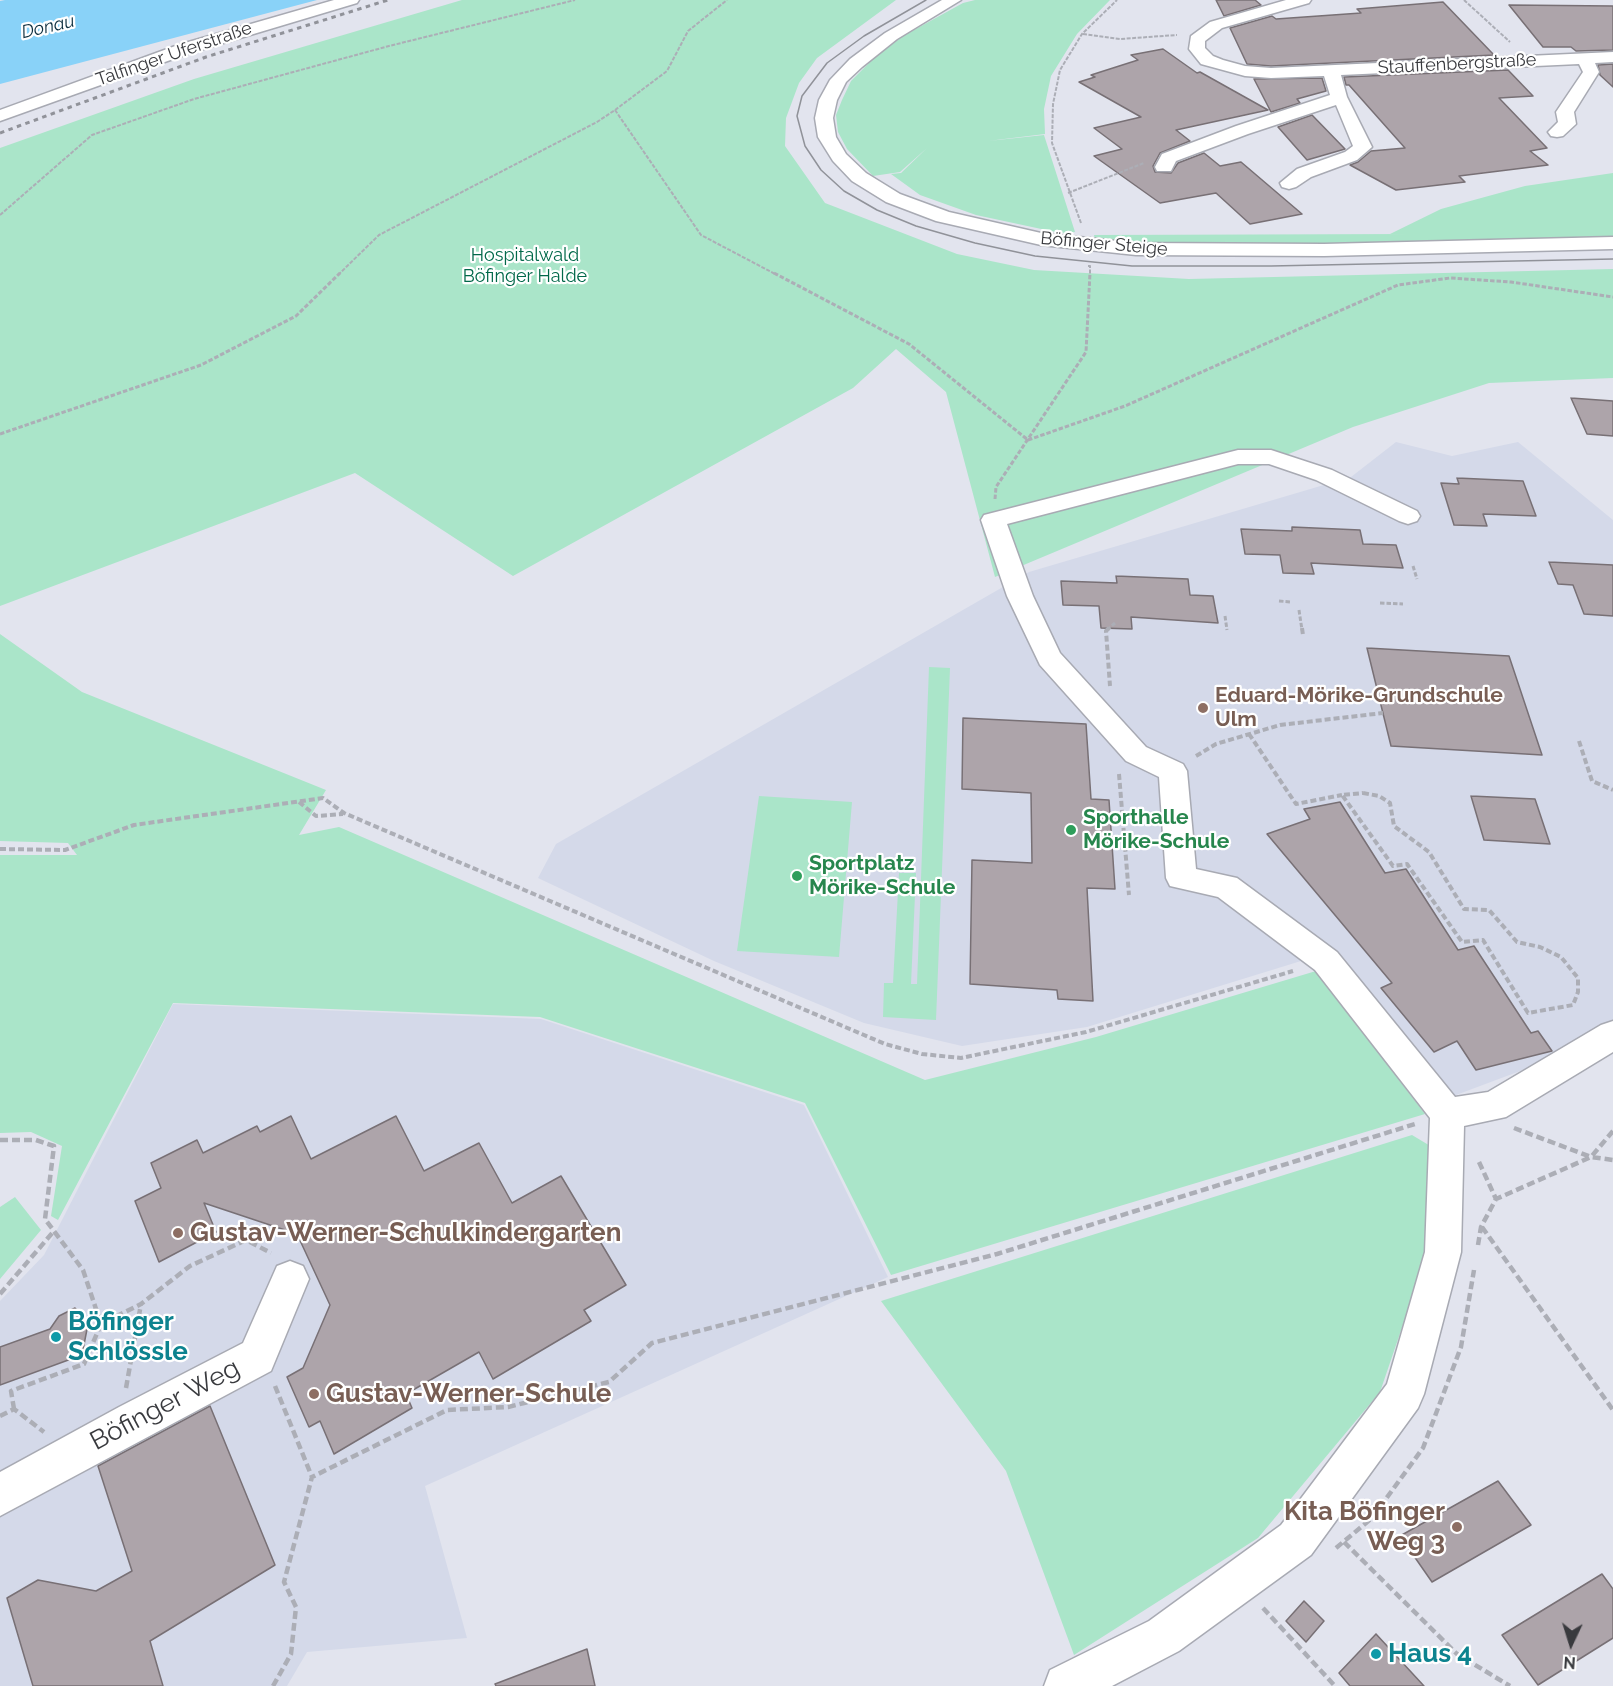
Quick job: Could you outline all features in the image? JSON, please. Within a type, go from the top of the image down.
[{"type":"street","name":"Talfinger Uferstraße","points":[[0,116],[184,50],[351,0]]},
{"type":"street","name":"Böfinger Steige","points":[[953,0],[891,36],[840,80],[828,100],[824,118],[827,137],[840,157],[859,177],[893,198],[954,220],[1041,239],[1090,246],[1258,251],[1613,243]]},
{"type":"street","name":"Stauffenbergstraße","points":[[1303,0],[1216,26],[1197,39],[1197,49],[1207,60],[1245,71],[1271,73],[1613,57]]},
{"type":"street","points":[[1557,132],[1567,124],[1565,112],[1591,72],[1585,58]]},
{"type":"street","points":[[1289,183],[1304,173],[1350,156],[1363,147],[1344,104],[1339,98],[1335,79],[1330,70]]},
{"type":"street","points":[[1166,163],[1242,130],[1339,98]]},
{"type":"street","points":[[1066,1686],[1164,1636],[1296,1539],[1404,1394],[1443,1252],[1446,1114],[1326,961],[1226,887],[1181,878],[1173,771],[1136,754],[1049,658],[1020,596],[993,520],[1238,456],[1270,457],[1324,475],[1408,516]]},
{"type":"street","points":[[1446,1114],[1494,1106],[1613,1035]]},
{"type":"street","name":"Böfinger Weg","points":[[0,1495],[134,1421],[257,1358],[290,1280]]},
{"type":"path","points":[[0,215],[92,135],[194,99],[389,46],[575,0]]},
{"type":"path","points":[[0,434],[201,365],[296,316],[379,235],[615,111],[667,71],[688,31],[727,0]]},
{"type":"path","points":[[1090,246],[1068,193],[1052,143],[1053,104],[1060,70],[1082,34],[1117,0]]},
{"type":"path","points":[[1464,0],[1516,47]]},
{"type":"path","points":[[1082,34],[1120,39],[1162,36]]},
{"type":"path","points":[[615,111],[701,235],[909,344],[1028,440]]},
{"type":"path","points":[[1068,193],[1145,162],[1166,163]]},
{"type":"path","points":[[993,520],[996,487],[1086,352],[1090,266]]},
{"type":"path","points":[[1028,440],[1125,406],[1398,285],[1450,278],[1511,282],[1613,297]]},
{"type":"path","points":[[1413,566],[1417,579]]},
{"type":"path","points":[[1279,601],[1291,602]]},
{"type":"path","points":[[1380,603],[1403,604]]},
{"type":"path","points":[[1299,610],[1303,635]]},
{"type":"path","points":[[1225,616],[1227,630]]},
{"type":"path","points":[[1173,771],[1216,744],[1280,725],[1383,713]]},
{"type":"path","points":[[1249,734],[1296,804],[1342,795],[1363,793],[1379,795],[1390,803],[1394,826],[1429,852],[1464,909],[1489,910],[1517,942],[1540,947],[1561,957],[1578,978],[1578,992],[1573,1005],[1528,1013],[1483,940],[1462,942],[1407,864],[1394,866],[1342,795]]},
{"type":"path","points":[[1578,741],[1592,781],[1613,790]]},
{"type":"path","points":[[1118,766],[1129,896]]},
{"type":"path","points":[[0,849],[65,850],[134,825],[324,798],[344,813],[874,1039],[922,1054],[961,1058],[1086,1032],[1326,961]]},
{"type":"path","points":[[298,802],[316,816],[344,813]]},
{"type":"path","points":[[1494,1106],[1508,1125],[1591,1157],[1613,1160]]},
{"type":"path","points":[[312,1478],[447,1410],[508,1407],[609,1382],[651,1343],[997,1254],[1446,1114]]},
{"type":"path","points":[[1613,1131],[1591,1157],[1496,1199],[1481,1227],[1613,1410]]},
{"type":"path","points":[[0,1140],[36,1140],[54,1146],[45,1219],[83,1270],[101,1324]]},
{"type":"path","points":[[0,1294],[54,1231]]},
{"type":"path","points":[[62,1460],[51,1438],[14,1409],[11,1391],[84,1364],[101,1324],[141,1304],[190,1266],[246,1240],[289,1262],[290,1280]]},
{"type":"path","points":[[134,1421],[126,1385],[141,1304]]},
{"type":"path","points":[[273,1686],[291,1654],[296,1607],[284,1582],[312,1478],[274,1384]]},
{"type":"path","points":[[0,1416],[14,1409]]},
{"type":"path","points":[[1344,1542],[1457,1654],[1510,1686]]},
{"type":"path","points":[[1262,1607],[1335,1686]]},
{"type":"shaded area","name":"Eduard-Mörike-Grundschule Ulm","points":[[1396,442],[1452,456],[1518,442],[1613,520],[1613,1025],[1563,1055],[1448,1098],[1327,953],[1087,1027],[962,1046],[864,1023],[714,961],[538,878],[556,844],[1029,572],[1351,477]]},
{"type":"shaded area","name":"Gustav-Werner-Schule","points":[[173,1004],[541,1019],[804,1105],[888,1277],[425,1486],[467,1638],[307,1652],[287,1686],[0,1686],[0,1301],[44,1255]]},
{"type":"green space","name":"Hospitalwald Böfinger Halde","points":[[462,0],[896,0],[817,58],[799,83],[786,118],[785,146],[825,203],[957,254],[1034,270],[1189,279],[1613,269],[1613,378],[1489,383],[1353,427],[995,577],[946,392],[896,349],[853,388],[513,576],[355,473],[0,606],[0,148],[194,79]]},
{"type":"green space","points":[[975,0],[1110,0],[1077,34],[1051,76],[1044,109],[1045,134],[988,141],[1044,135],[1075,232],[1060,233],[976,215],[920,195],[891,174],[901,173],[927,148],[900,172],[873,176],[847,149],[838,132],[836,115],[851,81],[873,59],[903,36],[963,3]]},
{"type":"green space","points":[[1613,173],[1613,239],[1171,245],[1095,240],[1094,235],[1410,234],[1390,234],[1441,209],[1525,186]]},
{"type":"green space","points":[[0,634],[82,692],[326,790],[299,835],[339,827],[925,1080],[1096,1037],[1316,971],[1425,1114],[891,1275],[805,1103],[540,1017],[173,1003],[58,1220],[51,1216],[62,1146],[31,1132],[0,1133],[0,855],[77,855],[68,843],[0,841]]},
{"type":"green space","points":[[929,667],[950,668],[936,1020],[883,1017],[884,983],[893,983],[899,873],[916,873],[911,984],[917,984]]},
{"type":"green space","name":"Sportplatz Mörike-Schule","points":[[759,796],[852,802],[839,957],[737,951]]},
{"type":"green space","points":[[1412,1135],[1432,1147],[1423,1266],[1380,1392],[1258,1538],[1074,1655],[1006,1471],[881,1301]]},
{"type":"green space","points":[[15,1197],[41,1230],[0,1279],[0,1207]]},
{"type":"water","name":"Donau","points":[[317,0],[0,84],[0,1]]},
{"type":"building","points":[[1216,0],[1255,0],[1261,5],[1224,16]]},
{"type":"building","points":[[1443,2],[1494,55],[1271,66],[1247,64],[1230,28],[1272,16],[1276,19],[1361,13],[1357,9]]},
{"type":"building","points":[[1509,5],[1613,6],[1613,50],[1576,51],[1571,47],[1543,47]]},
{"type":"building","points":[[1163,49],[1197,73],[1200,72],[1268,110],[1176,130],[1190,141],[1160,153],[1153,166],[1155,172],[1171,173],[1178,163],[1204,153],[1220,166],[1241,162],[1302,214],[1250,224],[1216,193],[1160,203],[1094,156],[1122,149],[1094,128],[1141,117],[1079,82],[1095,77],[1091,75],[1138,60],[1131,55]]},
{"type":"building","points":[[1613,64],[1613,87],[1600,75],[1598,65]]},
{"type":"building","points":[[1508,70],[1533,96],[1499,98],[1547,148],[1530,151],[1548,165],[1459,176],[1465,182],[1396,190],[1350,165],[1358,162],[1371,151],[1405,148],[1349,85],[1346,85],[1344,77]]},
{"type":"building","points":[[1322,78],[1326,91],[1297,99],[1300,103],[1271,112],[1254,79]]},
{"type":"building","points":[[1312,115],[1345,149],[1307,160],[1278,127]]},
{"type":"building","points":[[1571,398],[1613,401],[1613,436],[1587,434]]},
{"type":"building","points":[[1457,478],[1523,481],[1536,516],[1483,514],[1487,526],[1454,525],[1441,483],[1459,484]]},
{"type":"building","points":[[1292,527],[1360,530],[1363,544],[1396,545],[1403,568],[1311,563],[1314,574],[1283,573],[1280,555],[1245,554],[1241,529],[1292,531]]},
{"type":"building","points":[[1549,562],[1613,565],[1613,616],[1584,614],[1573,585],[1558,584]]},
{"type":"building","points":[[1116,576],[1188,579],[1190,595],[1213,596],[1218,623],[1131,617],[1132,629],[1101,628],[1099,606],[1063,605],[1061,581],[1117,583]]},
{"type":"building","points":[[1367,648],[1509,656],[1542,755],[1391,746]]},
{"type":"building","name":"Sporthalle Mörike-Schule","points":[[963,718],[1086,724],[1091,799],[1109,800],[1115,889],[1087,888],[1093,1001],[1058,999],[1057,990],[970,984],[972,860],[1032,863],[1031,793],[962,789]]},
{"type":"building","points":[[1471,796],[1535,799],[1550,844],[1484,840]]},
{"type":"building","points":[[1340,802],[1385,873],[1406,869],[1458,950],[1474,946],[1531,1033],[1538,1031],[1552,1051],[1476,1070],[1457,1041],[1434,1052],[1381,988],[1392,983],[1267,834],[1310,819],[1304,809]]},
{"type":"building","points":[[291,1116],[311,1159],[396,1116],[424,1171],[479,1143],[512,1203],[561,1176],[626,1285],[584,1310],[591,1321],[493,1379],[479,1352],[406,1394],[412,1408],[334,1454],[320,1421],[309,1427],[287,1377],[303,1368],[330,1305],[297,1234],[204,1203],[216,1232],[159,1262],[135,1201],[161,1188],[151,1163],[197,1140],[203,1153],[257,1126],[260,1132]]},
{"type":"building","name":"Böfinger Schlössle","points":[[75,1308],[88,1324],[82,1355],[0,1385],[0,1347],[50,1329],[59,1316]]},
{"type":"building","points":[[210,1406],[275,1565],[150,1641],[163,1686],[33,1686],[7,1598],[38,1580],[96,1591],[132,1571],[98,1466]]},
{"type":"building","points":[[1498,1481],[1531,1525],[1432,1582],[1400,1536]]},
{"type":"building","points":[[1602,1574],[1613,1589],[1613,1638],[1538,1685],[1502,1635]]},
{"type":"building","points":[[1304,1601],[1324,1621],[1306,1642],[1286,1621]]},
{"type":"building","name":"Haus 4","points":[[1376,1634],[1424,1686],[1350,1686],[1339,1673]]},
{"type":"building","points":[[587,1649],[595,1686],[496,1686],[495,1684]]},
{"type":"tram line","points":[[926,0],[864,36],[827,63],[802,96],[797,116],[805,146],[821,170],[844,191],[877,210],[916,226],[975,243],[1035,256],[1132,266],[1271,266],[1613,259]]},
{"type":"railway","points":[[0,133],[206,57],[388,0]]},
{"type":"place","name":"Eduard-Mörike-Grundschule Ulm","points":[[1203,708]]},
{"type":"place","name":"Sporthalle Mörike-Schule","points":[[1071,830]]},
{"type":"place","name":"Sportplatz Mörike-Schule","points":[[797,876]]},
{"type":"place","name":"Gustav-Werner-Schulkindergarten","points":[[178,1233]]},
{"type":"place","name":"Böfinger Schlössle","points":[[56,1337]]},
{"type":"place","name":"Gustav-Werner-Schule","points":[[314,1394]]},
{"type":"place","name":"Kita Böfinger Weg 3","points":[[1457,1527]]},
{"type":"place","name":"Haus 4","points":[[1376,1654]]}]
